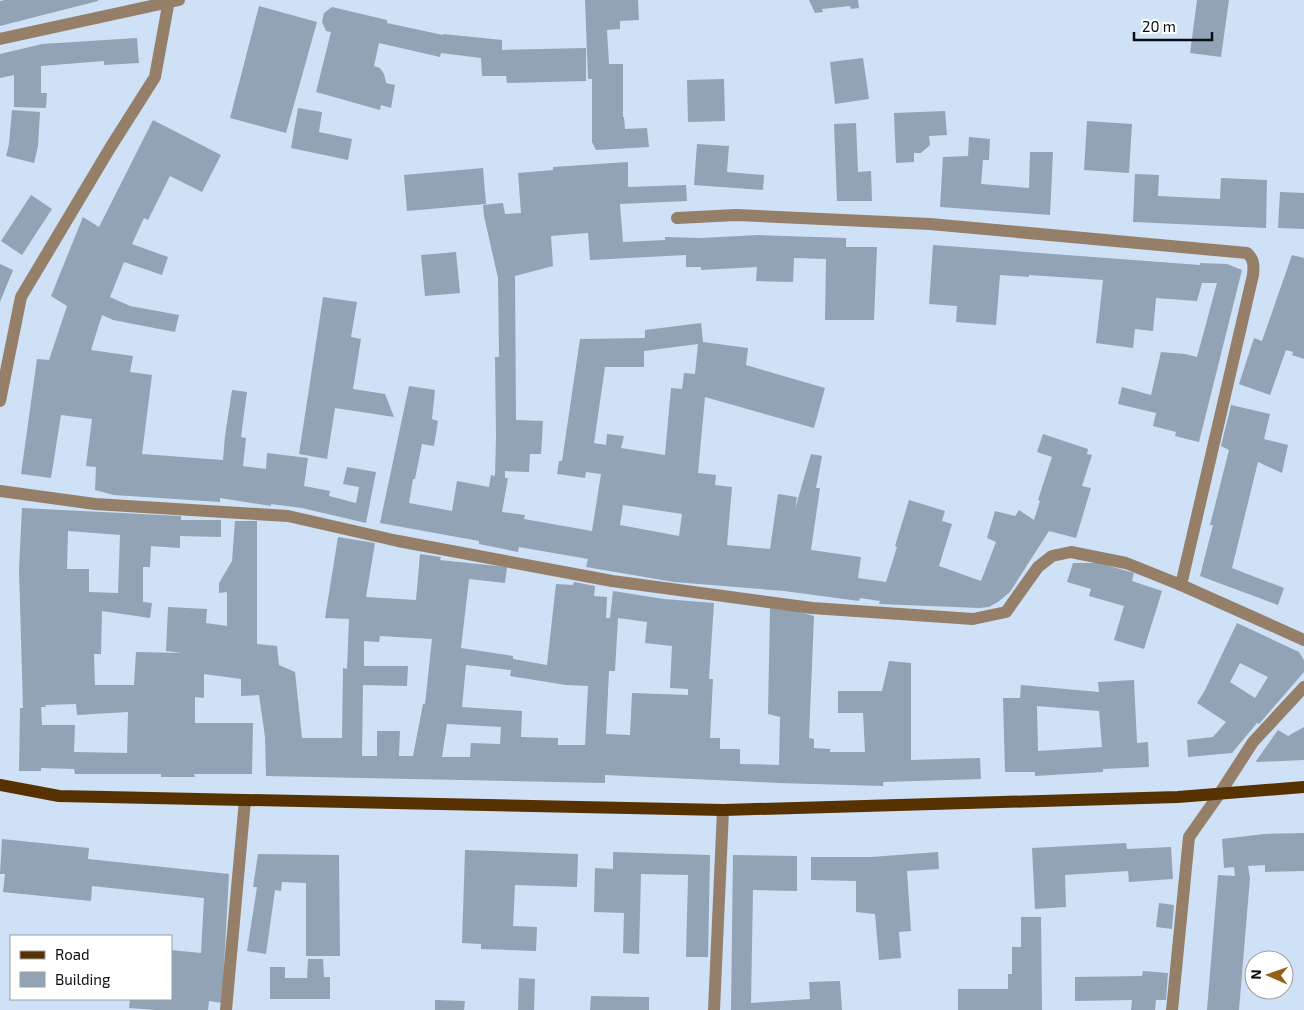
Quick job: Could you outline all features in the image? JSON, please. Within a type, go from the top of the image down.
[{"type":"main road","points":[[0,785],[59,796],[723,810],[1168,797],[1304,787]]},
{"type":"street","points":[[0,39],[173,1],[155,77],[21,297],[0,401]]},
{"type":"street","points":[[677,218],[736,214],[930,224],[1247,253],[1252,257],[1254,264],[1253,275],[1181,585]]},
{"type":"street","points":[[0,491],[95,504],[288,516],[398,541],[612,582],[812,608],[974,619],[1006,612],[1038,567],[1052,556],[1071,552],[1126,563],[1181,585],[1304,640]]},
{"type":"street","points":[[1172,1010],[1189,836],[1253,742],[1304,687]]},
{"type":"street","points":[[226,1010],[245,800]]},
{"type":"street","points":[[714,1010],[723,810]]},
{"type":"building","points":[[585,0],[638,0],[639,20],[620,21],[620,29],[607,30],[609,64],[623,64],[623,117],[625,129],[647,128],[649,147],[596,150],[592,142],[592,79],[588,79]]},
{"type":"building","points":[[809,0],[858,0],[859,8],[851,9],[850,6],[822,9],[823,12],[815,13]]},
{"type":"building","points":[[1197,0],[1229,0],[1221,57],[1190,53]]},
{"type":"building","points":[[0,1],[98,1],[0,26]]},
{"type":"building","points":[[259,6],[317,22],[286,133],[230,118]]},
{"type":"building","points":[[332,7],[387,20],[387,23],[443,35],[502,40],[502,50],[586,48],[586,81],[507,83],[506,76],[482,76],[481,58],[441,53],[440,57],[379,43],[374,66],[380,68],[386,83],[395,85],[391,108],[381,105],[380,110],[316,92],[331,32],[326,31],[322,22],[324,13]]},
{"type":"building","points":[[137,38],[139,63],[104,65],[104,61],[41,66],[41,93],[47,93],[46,108],[14,107],[14,75],[0,78],[0,54],[42,44]]},
{"type":"building","points":[[863,58],[869,99],[835,104],[830,62]]},
{"type":"building","points":[[724,79],[725,121],[688,122],[687,80]]},
{"type":"building","points":[[298,108],[322,112],[319,132],[352,139],[348,160],[291,148]]},
{"type":"building","points":[[12,110],[40,112],[38,146],[34,163],[6,156]]},
{"type":"building","points":[[945,111],[947,135],[929,136],[930,145],[921,153],[914,153],[914,162],[896,163],[894,113]]},
{"type":"building","points":[[153,120],[221,155],[202,192],[170,176],[148,220],[144,218],[132,244],[168,257],[162,275],[124,262],[110,297],[130,306],[179,315],[175,332],[113,320],[102,315],[91,350],[133,356],[130,372],[152,375],[142,454],[223,460],[232,390],[247,392],[241,437],[246,438],[243,466],[266,469],[267,453],[308,458],[304,486],[330,491],[329,496],[356,503],[359,487],[343,484],[347,467],[376,472],[366,523],[302,508],[271,504],[271,506],[220,498],[220,502],[114,495],[95,490],[96,467],[86,466],[92,419],[61,415],[51,478],[21,474],[37,359],[49,360],[67,306],[51,296],[83,217],[99,227]]},
{"type":"building","points":[[1087,121],[1132,124],[1129,173],[1084,170]]},
{"type":"building","points":[[856,123],[858,172],[871,171],[872,201],[837,201],[834,124]]},
{"type":"building","points":[[969,137],[990,139],[989,160],[983,160],[981,184],[1029,188],[1030,152],[1053,152],[1050,215],[940,207],[943,157],[968,156]]},
{"type":"building","points":[[697,144],[729,146],[727,172],[764,175],[763,190],[694,185]]},
{"type":"building","points":[[628,162],[628,187],[686,185],[687,201],[620,204],[623,242],[665,240],[665,237],[701,238],[758,235],[846,238],[846,247],[877,247],[874,320],[825,320],[826,259],[794,258],[793,282],[756,281],[757,267],[701,270],[701,267],[686,267],[686,255],[590,260],[588,233],[551,236],[553,266],[515,276],[516,420],[543,421],[541,454],[530,454],[529,472],[505,471],[505,478],[508,478],[502,512],[525,515],[524,519],[592,531],[601,474],[586,472],[585,478],[557,474],[559,461],[562,461],[580,339],[645,338],[645,330],[701,323],[703,342],[748,348],[746,365],[825,388],[814,428],[705,397],[698,473],[716,475],[715,485],[732,487],[727,545],[770,549],[778,494],[797,497],[795,509],[811,454],[822,456],[816,488],[820,488],[811,550],[861,557],[858,578],[886,582],[909,500],[945,511],[942,521],[952,524],[939,566],[981,581],[996,542],[987,538],[995,511],[1015,516],[1019,510],[1034,520],[1040,501],[1038,500],[1052,457],[1037,452],[1043,434],[1088,449],[1087,454],[1092,455],[1082,486],[1091,488],[1076,538],[1049,531],[1010,592],[989,607],[979,608],[879,604],[880,601],[860,598],[859,601],[784,591],[674,582],[586,567],[588,559],[519,547],[518,552],[479,544],[479,541],[380,523],[409,386],[435,390],[432,419],[438,421],[434,446],[422,444],[409,503],[452,511],[457,481],[489,487],[491,475],[495,476],[495,357],[499,357],[498,278],[483,205],[503,203],[505,214],[521,213],[518,173],[553,170],[553,167]],"holes":[[[698,344],[695,374],[684,373],[682,389],[671,388],[665,455],[621,448],[624,436],[607,434],[606,445],[594,443],[605,367],[644,367],[644,351]],[[623,505],[682,514],[679,536],[620,525]]]},
{"type":"building","points":[[483,168],[486,204],[407,211],[404,175]]},
{"type":"building","points":[[1135,174],[1159,175],[1158,196],[1220,199],[1221,178],[1267,180],[1266,228],[1133,222]]},
{"type":"building","points":[[1280,192],[1304,193],[1304,229],[1278,228]]},
{"type":"building","points":[[31,195],[52,209],[22,255],[1,241]]},
{"type":"building","points":[[933,245],[1200,265],[1200,263],[1227,264],[1242,270],[1199,442],[1175,436],[1176,432],[1153,426],[1156,413],[1118,404],[1122,387],[1151,395],[1161,352],[1197,357],[1217,283],[1202,283],[1197,301],[1156,298],[1153,331],[1135,329],[1133,348],[1096,343],[1103,280],[1000,275],[996,325],[956,322],[957,306],[929,304]]},
{"type":"building","points":[[456,252],[460,293],[425,296],[421,255]]},
{"type":"building","points":[[1292,255],[1304,258],[1304,359],[1292,355],[1293,352],[1286,350],[1270,395],[1239,384],[1254,338],[1262,341]]},
{"type":"building","points":[[0,264],[13,270],[0,302]]},
{"type":"building","points":[[323,297],[357,302],[351,337],[361,339],[353,389],[385,394],[394,417],[335,408],[327,459],[299,454]]},
{"type":"building","points":[[1231,405],[1270,414],[1264,439],[1288,445],[1282,473],[1258,462],[1232,568],[1284,588],[1278,605],[1200,576],[1213,525],[1210,525],[1229,450],[1221,446]]},
{"type":"building","points":[[22,508],[181,516],[181,520],[221,520],[221,537],[180,536],[180,548],[151,546],[150,567],[143,567],[143,602],[152,603],[150,618],[102,611],[101,654],[94,654],[95,685],[134,685],[136,652],[182,653],[166,651],[168,607],[207,609],[206,623],[227,626],[227,592],[219,593],[219,583],[232,561],[235,521],[257,521],[257,644],[277,646],[279,665],[295,672],[302,738],[342,738],[343,668],[347,669],[349,619],[325,618],[338,537],[375,543],[366,597],[416,600],[420,554],[441,557],[440,560],[507,567],[505,583],[469,579],[461,648],[513,656],[513,659],[547,665],[556,584],[573,585],[574,582],[595,586],[594,596],[607,597],[606,618],[610,618],[613,591],[664,599],[714,603],[709,679],[713,679],[710,738],[720,738],[720,749],[740,749],[740,764],[779,765],[780,717],[768,714],[770,608],[793,610],[814,616],[809,738],[814,739],[814,748],[830,749],[830,752],[865,752],[863,713],[838,713],[838,691],[882,691],[889,661],[911,663],[911,760],[980,758],[981,779],[883,782],[883,786],[605,775],[605,783],[266,776],[265,737],[259,695],[241,696],[241,679],[204,674],[204,698],[195,697],[195,723],[253,723],[252,774],[194,774],[195,777],[161,777],[161,774],[75,774],[74,769],[41,768],[41,771],[19,771],[20,708],[23,708],[19,569]],"holes":[[[68,531],[120,535],[118,593],[89,592],[89,569],[67,569]],[[618,618],[647,622],[645,643],[672,646],[670,688],[688,689],[688,695],[632,693],[630,735],[606,734],[609,671],[615,671]],[[380,636],[432,639],[425,704],[423,704],[413,756],[399,756],[400,731],[377,731],[377,756],[362,756],[363,685],[407,686],[408,666],[364,666],[364,641],[379,642]],[[466,665],[511,670],[510,676],[566,685],[588,686],[585,745],[558,745],[558,738],[521,737],[522,711],[462,707]],[[76,704],[77,715],[128,712],[127,753],[74,752],[75,725],[42,725],[41,707],[46,707],[45,705]],[[447,724],[501,727],[500,744],[471,743],[470,757],[442,757]]]},
{"type":"building","points":[[1073,563],[1099,563],[1134,573],[1132,581],[1162,591],[1144,649],[1114,640],[1124,606],[1089,596],[1091,589],[1067,582]]},
{"type":"building","points":[[1237,623],[1299,652],[1304,660],[1304,672],[1259,724],[1249,718],[1257,723],[1232,753],[1188,757],[1187,740],[1213,737],[1226,722],[1197,703]],"holes":[[[1240,663],[1268,677],[1255,698],[1230,682]]]},
{"type":"building","points":[[1134,680],[1137,743],[1148,742],[1149,767],[1103,769],[1103,772],[1035,776],[1035,772],[1005,772],[1003,698],[1020,698],[1021,685],[1099,692],[1098,682]],"holes":[[[1037,706],[1099,711],[1102,747],[1038,751]]]},
{"type":"building","points":[[1304,727],[1304,760],[1256,761],[1278,730],[1288,736]]},
{"type":"building","points":[[1304,833],[1304,871],[1265,872],[1265,865],[1248,866],[1250,878],[1239,1010],[1207,1010],[1218,875],[1235,876],[1234,867],[1224,868],[1222,839],[1264,834]]},
{"type":"building","points":[[2,839],[89,848],[88,859],[229,874],[222,1003],[209,1001],[208,1010],[129,1008],[130,1000],[172,1000],[172,950],[201,953],[204,898],[92,886],[91,901],[3,892],[5,874],[0,874]]},
{"type":"building","points":[[1126,843],[1127,849],[1171,847],[1173,879],[1129,882],[1128,871],[1065,875],[1066,907],[1035,909],[1032,848]]},
{"type":"building","points":[[465,850],[578,854],[577,887],[515,885],[513,926],[537,927],[536,951],[481,949],[481,944],[462,943]]},
{"type":"building","points":[[613,852],[710,855],[708,957],[686,957],[688,875],[641,874],[639,954],[623,953],[624,913],[594,912],[595,868],[613,869]]},
{"type":"building","points":[[938,852],[939,869],[907,871],[911,931],[899,932],[901,958],[879,960],[875,914],[856,912],[856,881],[811,880],[811,857],[871,857]]},
{"type":"building","points":[[258,854],[339,855],[340,956],[306,956],[306,883],[282,882],[281,891],[275,890],[266,954],[247,951],[257,887],[253,887]]},
{"type":"building","points":[[733,855],[797,856],[797,891],[753,890],[751,1003],[810,999],[809,982],[840,981],[842,1010],[731,1010]]},
{"type":"building","points":[[1159,903],[1174,905],[1172,929],[1156,927]]},
{"type":"building","points":[[1021,917],[1041,917],[1042,1010],[958,1010],[958,989],[1008,989],[1008,974],[1012,974],[1012,947],[1021,947]]},
{"type":"building","points":[[308,959],[323,959],[324,977],[330,977],[330,999],[270,999],[270,967],[285,967],[285,978],[307,978]]},
{"type":"building","points":[[1143,971],[1168,973],[1166,1000],[1156,1000],[1155,1010],[1131,1010],[1132,1000],[1075,1001],[1075,977],[1142,976]]},
{"type":"building","points":[[519,978],[535,979],[534,1010],[518,1010]]},
{"type":"building","points":[[591,996],[649,997],[649,1010],[590,1010]]},
{"type":"building","points":[[435,1000],[465,1001],[464,1010],[435,1010]]}]
